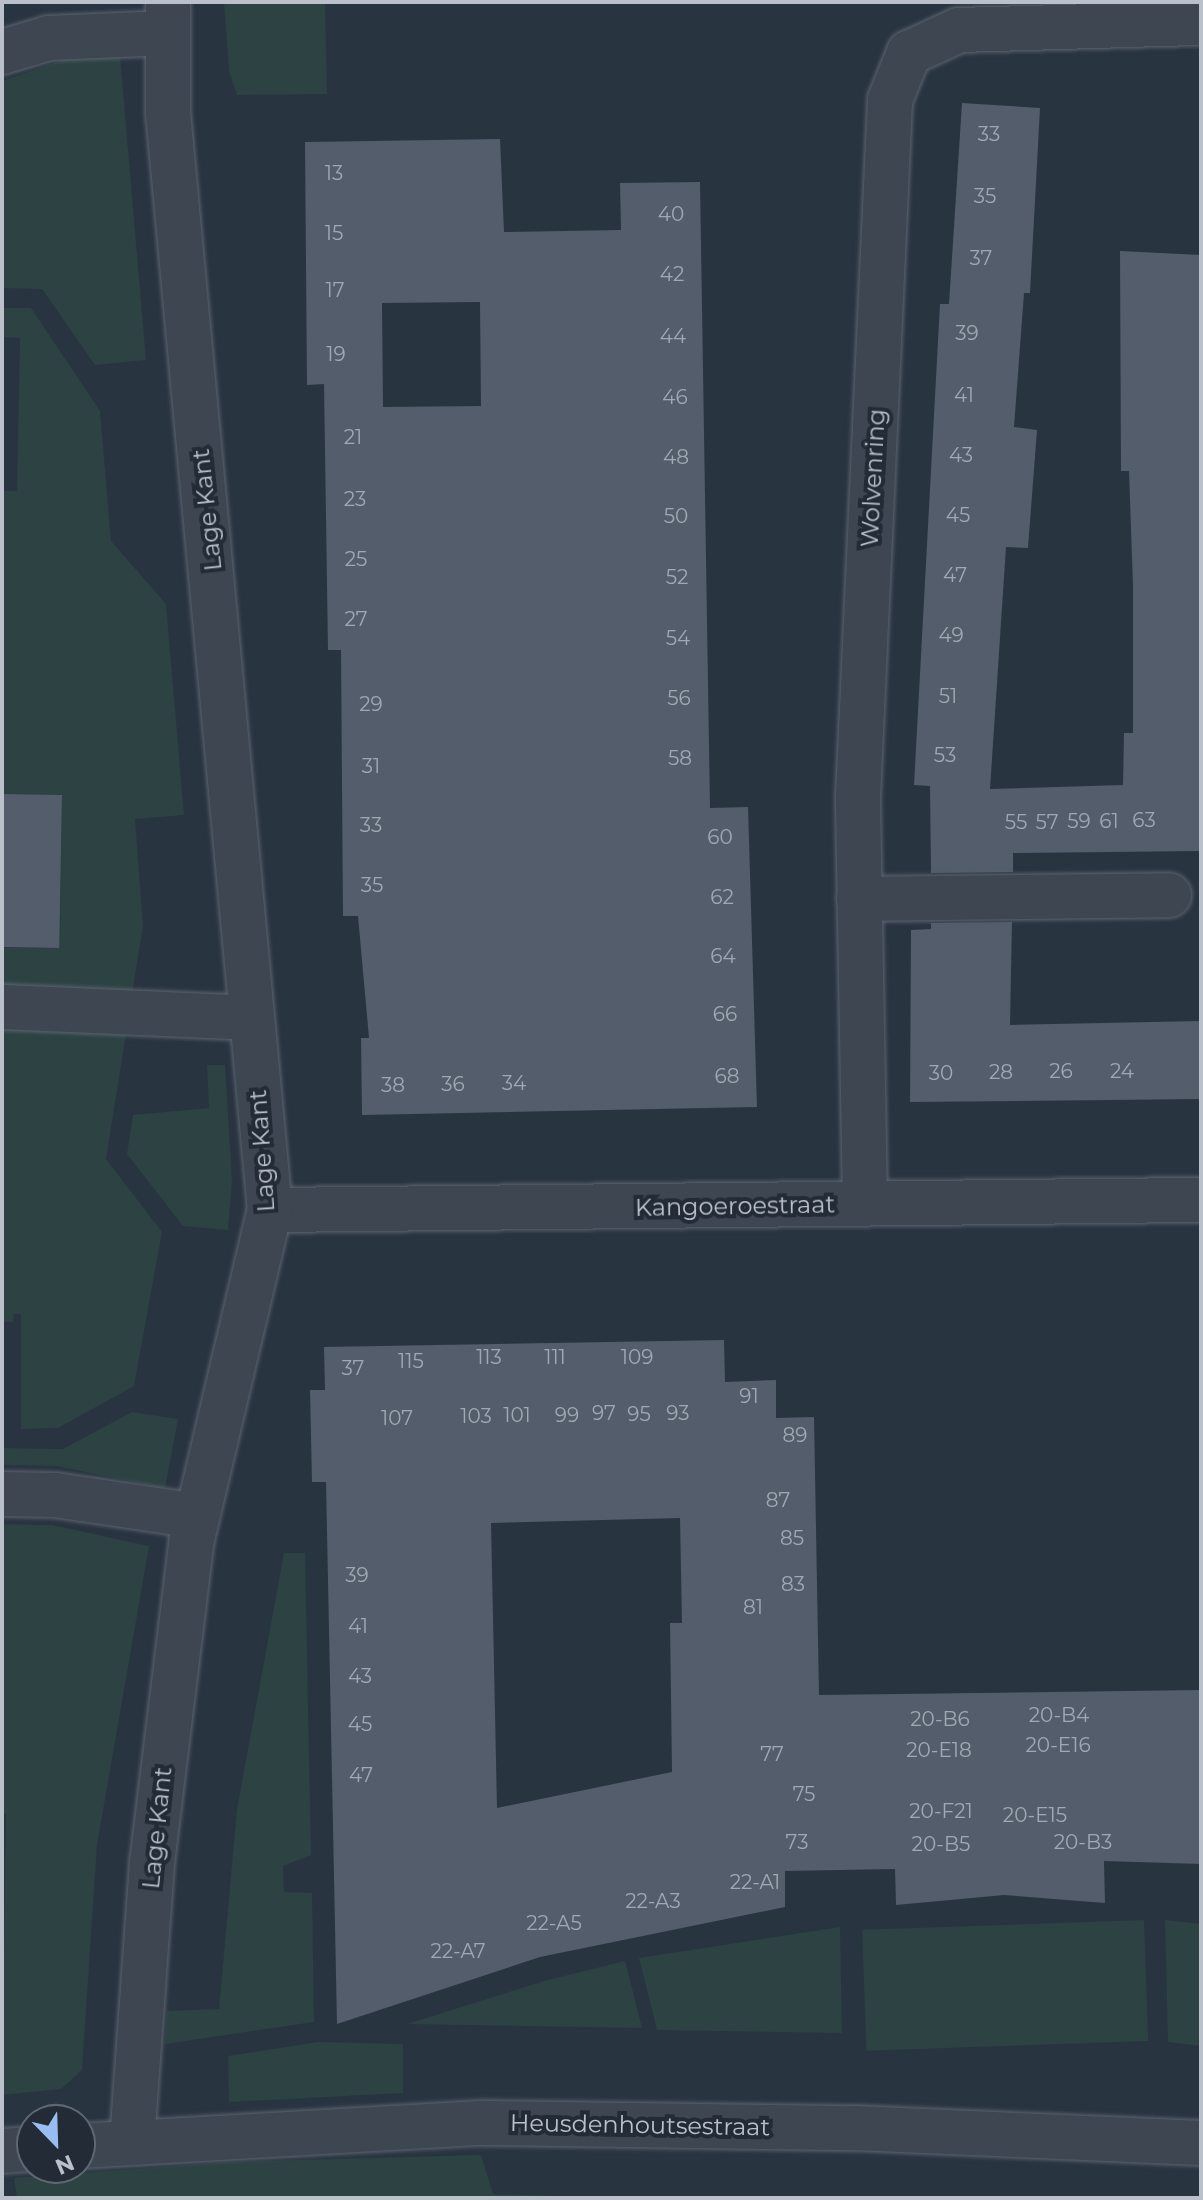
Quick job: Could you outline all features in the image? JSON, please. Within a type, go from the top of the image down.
[{"type":"street","points":[[2,52],[49,38],[168,18]]},
{"type":"street","name":"Lage Kant","points":[[132,2142],[152,1863],[197,1516],[270,1210],[168,113],[168,18]]},
{"type":"street","name":"Wolvenring","points":[[865,1204],[858,797],[890,100],[909,53],[959,30],[1201,23]]},
{"type":"street","points":[[859,899],[1169,895]]},
{"type":"street","points":[[2,1007],[251,1018]]},
{"type":"street","name":"Kangoeroestraat","points":[[270,1210],[1201,1200]]},
{"type":"street","points":[[2,1494],[55,1495],[197,1516]]},
{"type":"street","name":"Heusdenhoutsestraat","points":[[96,2145],[481,2123],[855,2128],[1201,2143]]},
{"type":"green space","points":[[224,2],[325,2],[327,94],[237,95],[229,71]]},
{"type":"green space","points":[[120,56],[146,360],[95,365],[42,289],[2,288],[2,81],[63,60]]},
{"type":"green space","points":[[2,308],[31,308],[100,411],[111,541],[166,604],[184,815],[135,819],[143,926],[131,1000],[2,987],[2,948],[60,948],[62,796],[2,794],[2,491],[17,491],[20,338],[2,337]]},
{"type":"green space","points":[[2,1022],[126,1034],[106,1159],[162,1232],[134,1386],[58,1428],[21,1429],[21,1314],[14,1314],[13,1322],[2,1322]]},
{"type":"green space","points":[[207,1065],[225,1065],[232,1181],[228,1230],[183,1226],[127,1154],[133,1115],[209,1108]]},
{"type":"green space","points":[[132,1412],[178,1419],[165,1488],[56,1466],[2,1465],[2,1448],[63,1449]]},
{"type":"green space","points":[[2,1524],[52,1525],[149,1546],[97,1845],[82,2070],[61,2089],[2,2095],[6,1814],[2,1813]]},
{"type":"green space","points":[[284,1553],[305,1553],[311,1855],[283,1866],[284,1892],[312,1893],[314,2022],[165,2044],[167,2011],[219,2009],[237,1809]]},
{"type":"green space","points":[[1144,1920],[1148,2041],[866,2051],[862,1930]]},
{"type":"green space","points":[[1165,1920],[1201,1924],[1201,2046],[1168,2042]]},
{"type":"green space","points":[[840,1927],[842,2033],[657,2030],[639,1958]]},
{"type":"green space","points":[[625,1961],[642,2028],[407,2024],[544,1981]]},
{"type":"green space","points":[[318,2042],[403,2044],[403,2093],[229,2102],[228,2056]]},
{"type":"green space","points":[[481,2155],[493,2194],[628,2198],[17,2198],[14,2178],[16,2184],[96,2184],[96,2172],[231,2162]]},
{"type":"building","points":[[962,103],[1040,108],[1030,293],[1024,293],[1014,427],[1037,430],[1028,548],[1006,547],[990,789],[1123,785],[1124,733],[1133,733],[1133,586],[1129,471],[1121,471],[1120,251],[1201,255],[1201,851],[1013,853],[1013,872],[931,873],[930,786],[914,785],[940,304],[949,304]]},
{"type":"building","points":[[500,139],[504,232],[621,230],[620,183],[700,182],[710,808],[748,807],[757,1107],[362,1115],[361,1038],[369,1038],[358,916],[343,916],[341,650],[328,650],[324,384],[307,385],[305,142]],"holes":[[[480,302],[481,406],[383,407],[382,303]]]},
{"type":"building","points":[[2,794],[62,795],[59,948],[2,947]]},
{"type":"building","points":[[1012,922],[1010,1025],[1201,1021],[1201,1099],[910,1102],[911,930],[931,929],[931,923]]},
{"type":"building","points":[[724,1340],[725,1382],[776,1380],[776,1418],[814,1417],[819,1695],[1201,1690],[1201,1864],[1104,1861],[1105,1903],[1004,1895],[896,1905],[895,1869],[785,1871],[785,1907],[540,1957],[337,2024],[326,1482],[312,1482],[310,1390],[325,1390],[324,1347]],"holes":[[[680,1518],[682,1623],[670,1623],[672,1772],[497,1808],[491,1523]]]}]
